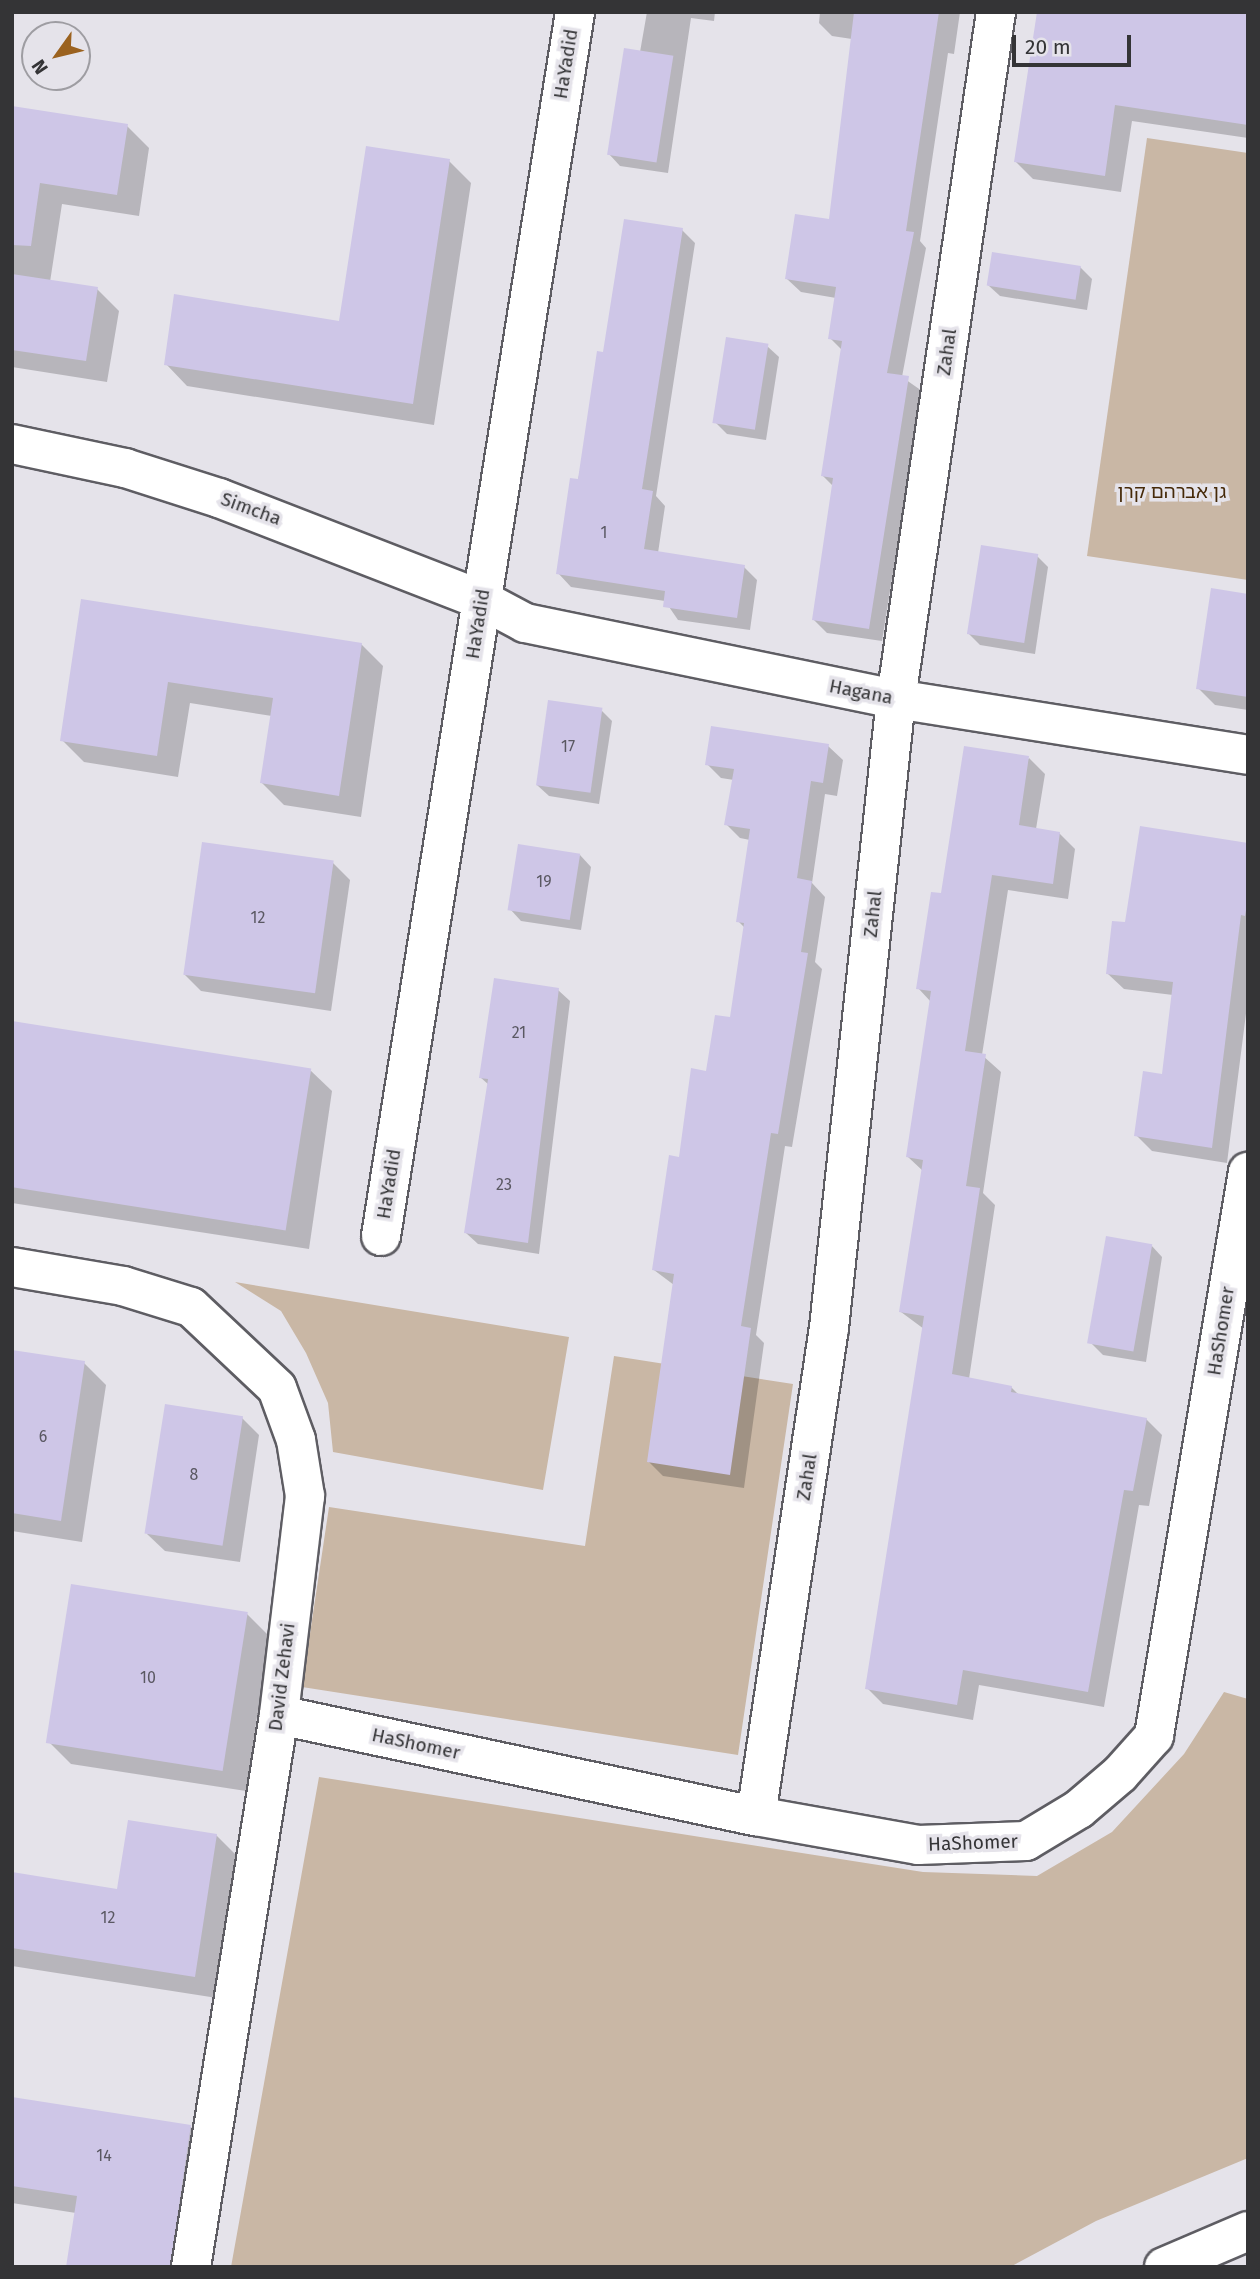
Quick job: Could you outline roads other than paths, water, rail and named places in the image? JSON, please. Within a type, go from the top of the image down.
[{"type":"main road","name":"HaYadid","points":[[381,1236],[575,12]]},
{"type":"main road","name":"Zahal","points":[[756,1816],[829,1328],[896,699],[996,12]]},
{"type":"main road","name":"Simcha","points":[[12,444],[125,468],[219,498],[482,600]]},
{"type":"main road","name":"Hagana","points":[[482,600],[525,623],[578,636],[896,699],[1248,755]]},
{"type":"main road","name":"HaShomer","points":[[279,1715],[756,1816],[918,1845],[1027,1841],[1079,1809],[1120,1774],[1154,1736],[1248,1172]]},
{"type":"main road","name":"David Zehavi","points":[[12,1267],[123,1286],[191,1307],[277,1388],[296,1440],[304,1496],[279,1715],[191,2267]]},
{"type":"main road","points":[[1164,2267],[1248,2231]]},
{"type":"park label","name":"גן אברהם קרן","points":[[1172,492]]}]
